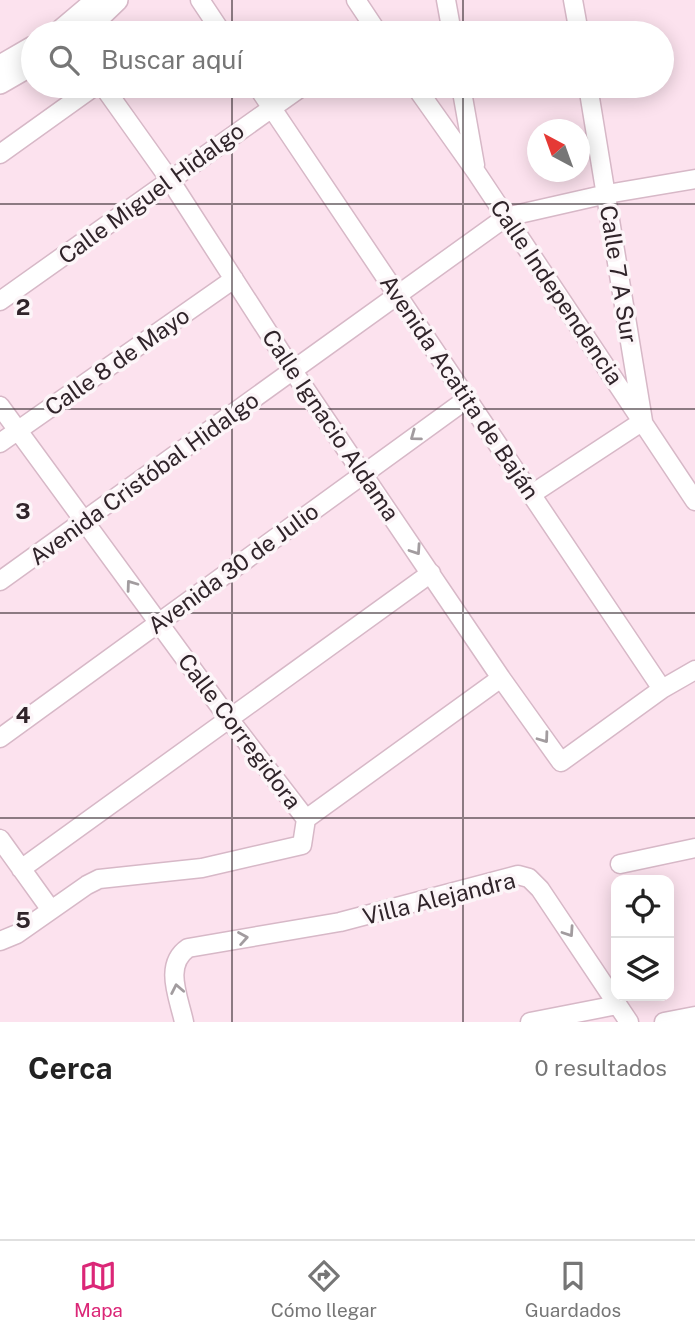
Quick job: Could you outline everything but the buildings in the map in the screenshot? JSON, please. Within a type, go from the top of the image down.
[{"type":"main road","points":[[72,21],[97,0]]},
{"type":"main road","points":[[94,21],[117,0]]},
{"type":"main road","points":[[0,66],[21,54]]},
{"type":"main road","points":[[0,83],[21,71]]},
{"type":"street","points":[[200,0],[214,21]]},
{"type":"street","points":[[356,0],[370,21]]},
{"type":"street","points":[[446,0],[450,21]]},
{"type":"street","points":[[573,0],[577,21]]},
{"type":"street","points":[[0,154],[78,98]]},
{"type":"street","name":"Calle Ignacio Aldama","points":[[112,98],[170,180],[293,371],[561,762],[662,689]]},
{"type":"street","name":"Avenida Acatita de Baján","points":[[265,98],[662,689]]},
{"type":"street","name":"Calle Miguel Hidalgo","points":[[0,301],[285,98]]},
{"type":"street","name":"Calle Independencia","points":[[424,98],[476,172],[695,501]]},
{"type":"street","points":[[463,98],[476,172]]},
{"type":"street","name":"Calle 7 A Sur","points":[[590,98],[643,421]]},
{"type":"street","name":"Avenida Cristóbal Hidalgo","points":[[0,581],[506,217],[607,194],[695,179]]},
{"type":"street","name":"Calle 8 de Mayo","points":[[0,443],[234,279]]},
{"type":"street","name":"Avenida 30 de Julio","points":[[0,738],[467,399]]},
{"type":"street","name":"Calle Corregidora","points":[[0,406],[229,719],[306,819]]},
{"type":"street","points":[[532,494],[643,421]]},
{"type":"street","points":[[21,869],[431,573]]},
{"type":"street","points":[[662,689],[694,673]]},
{"type":"street","points":[[0,941],[17,934],[99,879],[202,868],[302,845],[306,819],[501,678]]},
{"type":"street","points":[[0,839],[51,910]]},
{"type":"street","points":[[621,864],[695,848]]},
{"type":"street","name":"Villa Alejandra","points":[[184,1022],[174,973],[178,956],[194,946],[340,922],[518,875],[528,878],[540,889],[629,1022]]},
{"type":"street","points":[[530,1022],[617,1004]]},
{"type":"street","points":[[664,1022],[695,1016]]}]
